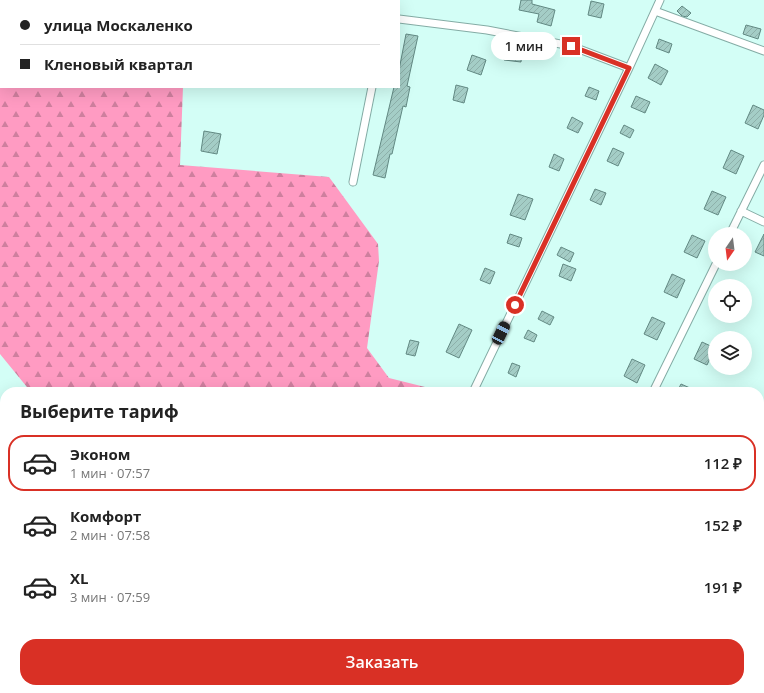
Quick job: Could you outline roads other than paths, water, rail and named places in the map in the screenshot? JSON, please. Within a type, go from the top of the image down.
[{"type":"street","points":[[475,387],[629,68],[660,0]]},
{"type":"street","points":[[655,11],[764,51]]},
{"type":"street","points":[[400,19],[487,30],[571,46],[629,68]]},
{"type":"street","points":[[353,182],[372,88]]},
{"type":"street","points":[[733,227],[764,165]]},
{"type":"street","points":[[741,211],[764,222]]},
{"type":"street","points":[[655,387],[713,271]]}]
